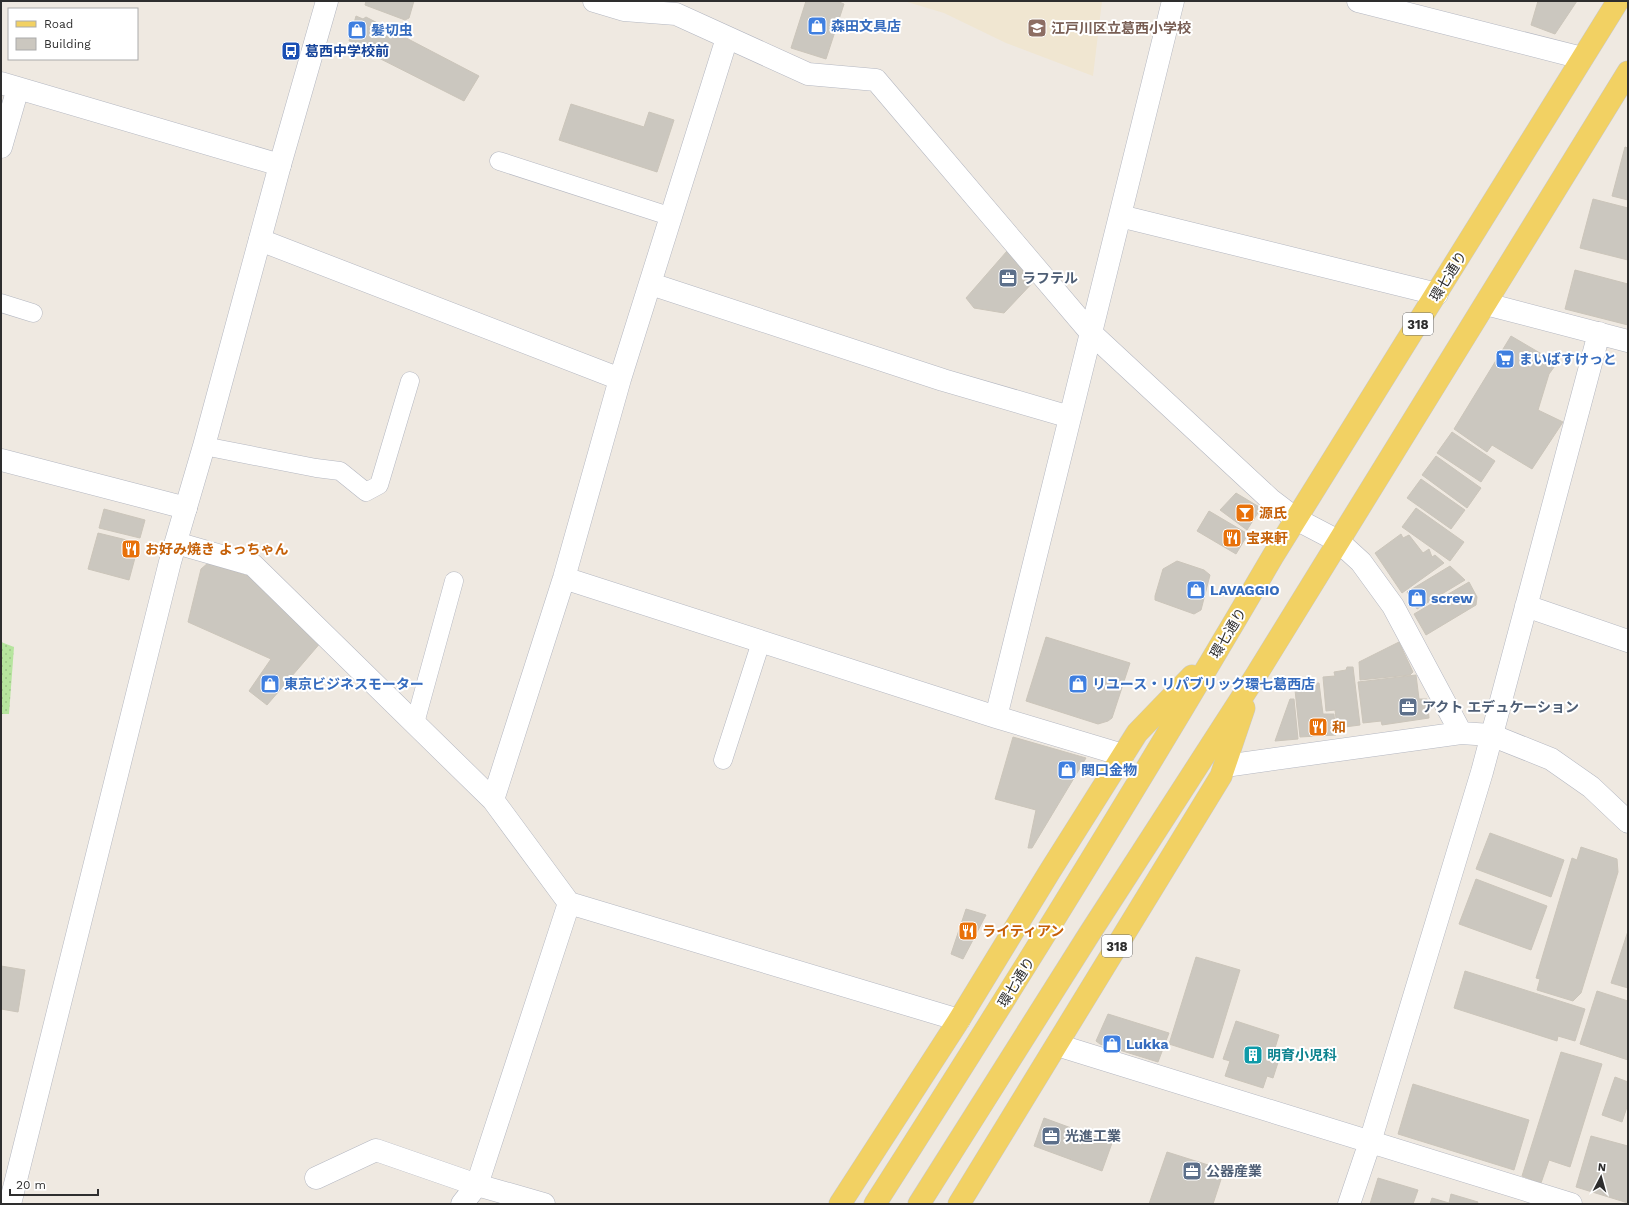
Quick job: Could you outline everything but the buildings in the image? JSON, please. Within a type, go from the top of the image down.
[{"type":"main road","name":"環七通り","points":[[875,1204],[1055,918],[1220,648],[1296,519],[1618,1]]},
{"type":"main road","name":"318","points":[[919,1204],[1088,936],[1255,677],[1628,72]]},
{"type":"main road","points":[[840,1204],[959,1020],[1137,733],[1220,648]]},
{"type":"main road","name":"318","points":[[959,1204],[1221,776],[1255,677]]},
{"type":"street","points":[[10,1204],[176,542],[204,446],[280,165],[328,1]]},
{"type":"street","points":[[594,1],[624,10],[676,14],[808,74],[876,80],[1091,333],[1271,500],[1296,519],[1338,541],[1360,562],[1393,606],[1461,733]]},
{"type":"street","points":[[996,717],[1173,1]]},
{"type":"street","points":[[1358,1],[1582,58]]},
{"type":"street","points":[[493,800],[564,578],[620,379],[727,38]]},
{"type":"street","points":[[1,147],[9,85],[280,165]]},
{"type":"street","points":[[1120,216],[1437,294]]},
{"type":"street","points":[[260,240],[620,379]]},
{"type":"street","points":[[651,284],[943,380],[1070,418]]},
{"type":"street","points":[[1486,304],[1628,341]]},
{"type":"street","points":[[1349,1204],[1370,1142],[1482,772],[1599,333]]},
{"type":"street","points":[[1,460],[186,508]]},
{"type":"street","points":[[176,542],[253,565],[493,800],[569,903],[959,1020]]},
{"type":"street","points":[[564,578],[996,717],[1123,755]]},
{"type":"street","points":[[1526,606],[1628,641]]},
{"type":"street","points":[[1225,766],[1461,733],[1491,735],[1551,759],[1590,787],[1628,822]]},
{"type":"street","points":[[462,1204],[477,1185],[569,903]]},
{"type":"street","points":[[1057,1045],[1571,1204]]},
{"type":"street","points":[[316,1178],[376,1150],[477,1185],[544,1204]]},
{"type":"lane","points":[[498,161],[672,217]]},
{"type":"lane","points":[[1,303],[33,313]]},
{"type":"lane","points":[[204,446],[340,471],[366,492],[379,485],[410,381]]},
{"type":"lane","points":[[415,723],[454,581]]},
{"type":"lane","points":[[723,760],[762,642]]},
{"type":"shaded area","name":"江戸川区立葛西小学校","points":[[904,1],[1102,1],[1093,76],[1006,43],[944,13]]},
{"type":"green space","points":[[1,642],[14,647],[9,714],[1,714]]},
{"type":"place","name":"森田文具店","points":[[817,26]]},
{"type":"place","name":"江戸川区立葛西小学校","points":[[1037,28]]},
{"type":"place","name":"髪切虫","points":[[357,30]]},
{"type":"place","name":"葛西中学校前","points":[[291,51]]},
{"type":"place","name":"ラフテル","points":[[1008,278]]},
{"type":"place","name":"まいばすけっと","points":[[1505,359]]},
{"type":"place","name":"源氏","points":[[1245,513]]},
{"type":"place","name":"宝来軒","points":[[1232,538]]},
{"type":"place","name":"お好み焼き よっちゃん","points":[[131,549]]},
{"type":"place","name":"LAVAGGIO","points":[[1196,590]]},
{"type":"place","name":"screw","points":[[1417,598]]},
{"type":"place","name":"東京ビジネスモーター","points":[[270,684]]},
{"type":"place","name":"リユース・リパブリック環七葛西店","points":[[1078,684]]},
{"type":"place","name":"アクト エデュケーション","points":[[1408,707]]},
{"type":"place","name":"和","points":[[1318,727]]},
{"type":"place","name":"関口金物","points":[[1067,770]]},
{"type":"place","name":"ライティアン","points":[[968,931]]},
{"type":"place","name":"Lukka","points":[[1112,1044]]},
{"type":"place","name":"明育小児科","points":[[1253,1055]]},
{"type":"place","name":"光進工業","points":[[1051,1136]]},
{"type":"place","name":"公器産業","points":[[1192,1171]]}]
